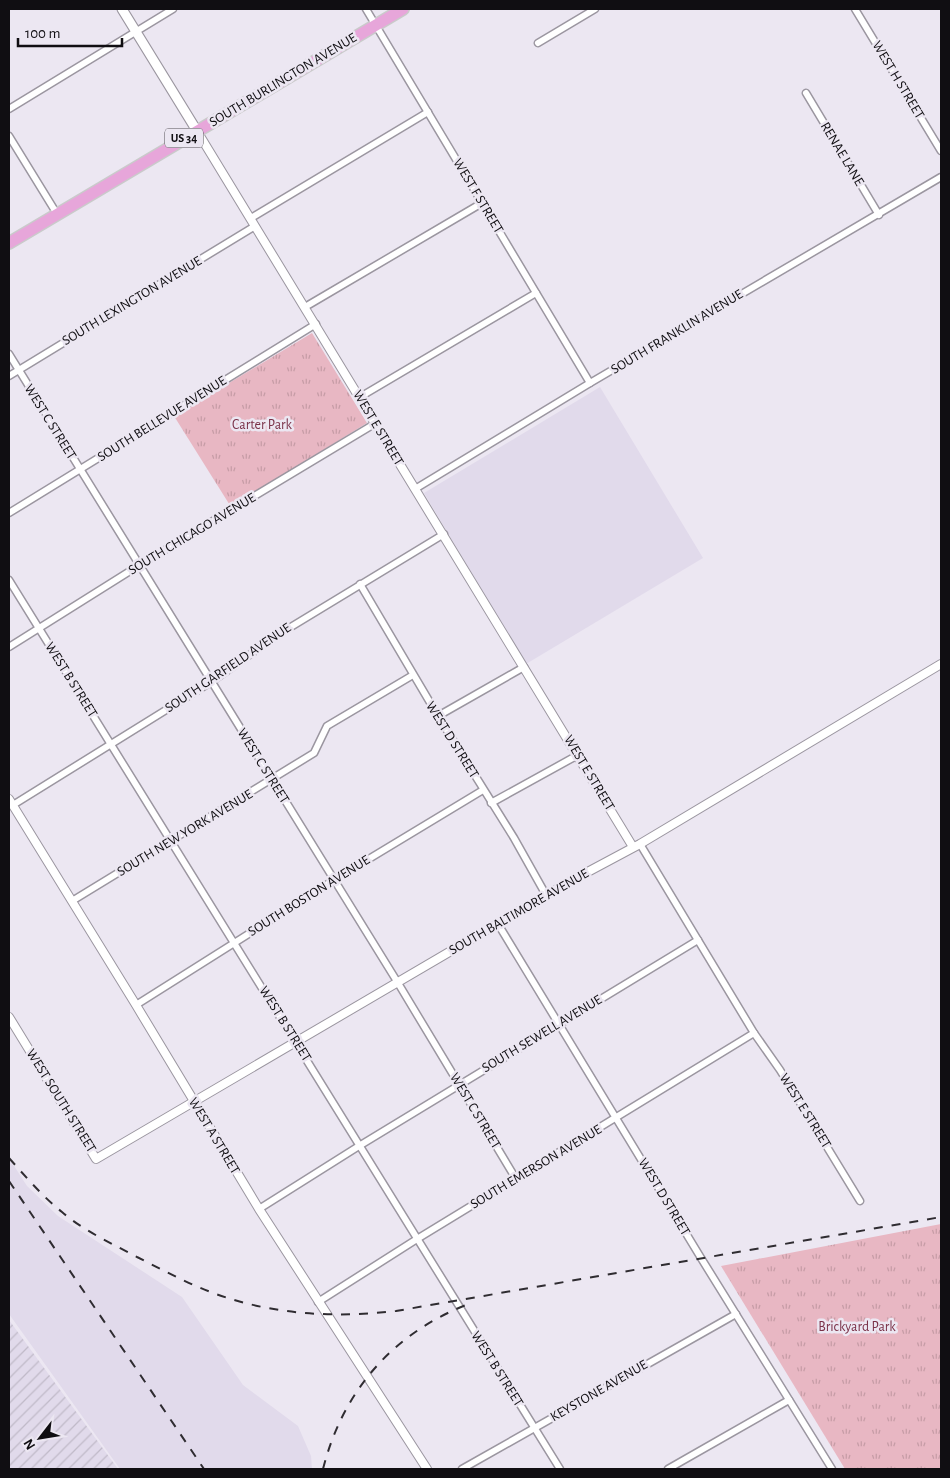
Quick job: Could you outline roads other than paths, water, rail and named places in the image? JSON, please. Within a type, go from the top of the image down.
[{"type":"highway","name":"SOUTH BURLINGTON AVENUE","points":[[9,243],[403,9]]},
{"type":"main road","name":"WEST E STREET","points":[[122,9],[197,131]]},
{"type":"street","points":[[9,109],[173,9]]},
{"type":"street","name":"WEST F STREET","points":[[366,9],[590,383]]},
{"type":"street","points":[[538,43],[595,9]]},
{"type":"street","name":"WEST H STREET","points":[[855,9],[941,151]]},
{"type":"street","name":"RENAE LANE","points":[[806,93],[879,214]]},
{"type":"street","points":[[250,218],[428,112]]},
{"type":"street","name":"WEST E STREET","points":[[197,131],[578,754],[698,940],[860,1201]]},
{"type":"street","points":[[9,136],[57,214]]},
{"type":"street","name":"SOUTH FRANKLIN AVENUE","points":[[415,489],[590,383],[941,177]]},
{"type":"street","points":[[305,307],[482,203]]},
{"type":"street","name":"SOUTH LEXINGTON AVENUE","points":[[9,376],[255,226]]},
{"type":"street","points":[[360,397],[536,293]]},
{"type":"street","name":"SOUTH BELLEVUE AVENUE","points":[[9,513],[316,324]]},
{"type":"street","name":"WEST C STREET","points":[[9,354],[138,566],[398,983],[516,1179]]},
{"type":"street","name":"SOUTH CHICAGO AVENUE","points":[[9,647],[138,566],[376,423]]},
{"type":"street","name":"SOUTH GARFIELD AVENUE","points":[[11,802],[211,682],[276,636],[444,534]]},
{"type":"street","name":"WEST B STREET","points":[[9,580],[560,1469]]},
{"type":"street","name":"WEST D STREET","points":[[360,584],[546,895]]},
{"type":"street","name":"SOUTH BALTIMORE AVENUE","points":[[96,1159],[546,895],[636,845],[941,664]]},
{"type":"street","points":[[438,716],[524,666]]},
{"type":"street","name":"SOUTH NEW YORK AVENUE","points":[[72,901],[314,753],[327,726],[413,675]]},
{"type":"street","points":[[492,803],[578,754]]},
{"type":"street","name":"SOUTH BOSTON AVENUE","points":[[136,1005],[334,880],[484,790]]},
{"type":"street","name":"WEST A STREET","points":[[11,802],[259,1209],[427,1469]]},
{"type":"street","name":"WEST D STREET","points":[[498,924],[832,1469]]},
{"type":"street","name":"SOUTH SEWELL AVENUE","points":[[259,1209],[459,1084],[698,940]]},
{"type":"street","name":"WEST SOUTH STREET","points":[[9,1017],[96,1159]]},
{"type":"street","name":"SOUTH EMERSON AVENUE","points":[[318,1302],[417,1239],[754,1033]]},
{"type":"street","name":"KEYSTONE AVENUE","points":[[462,1469],[736,1314]]},
{"type":"street","points":[[668,1469],[790,1400]]},
{"type":"railway","points":[[9,1158],[41,1193],[70,1219],[137,1257],[216,1294],[260,1306],[305,1313],[350,1314],[396,1311],[941,1217]]},
{"type":"railway","points":[[9,1181],[204,1469]]},
{"type":"railway","points":[[323,1469],[332,1440],[344,1414],[358,1389],[376,1367],[396,1347],[418,1330],[443,1315],[471,1303]]},
{"type":"park label","name":"Carter Park","points":[[262,425]]},
{"type":"park label","name":"Brickyard Park","points":[[857,1327]]}]
